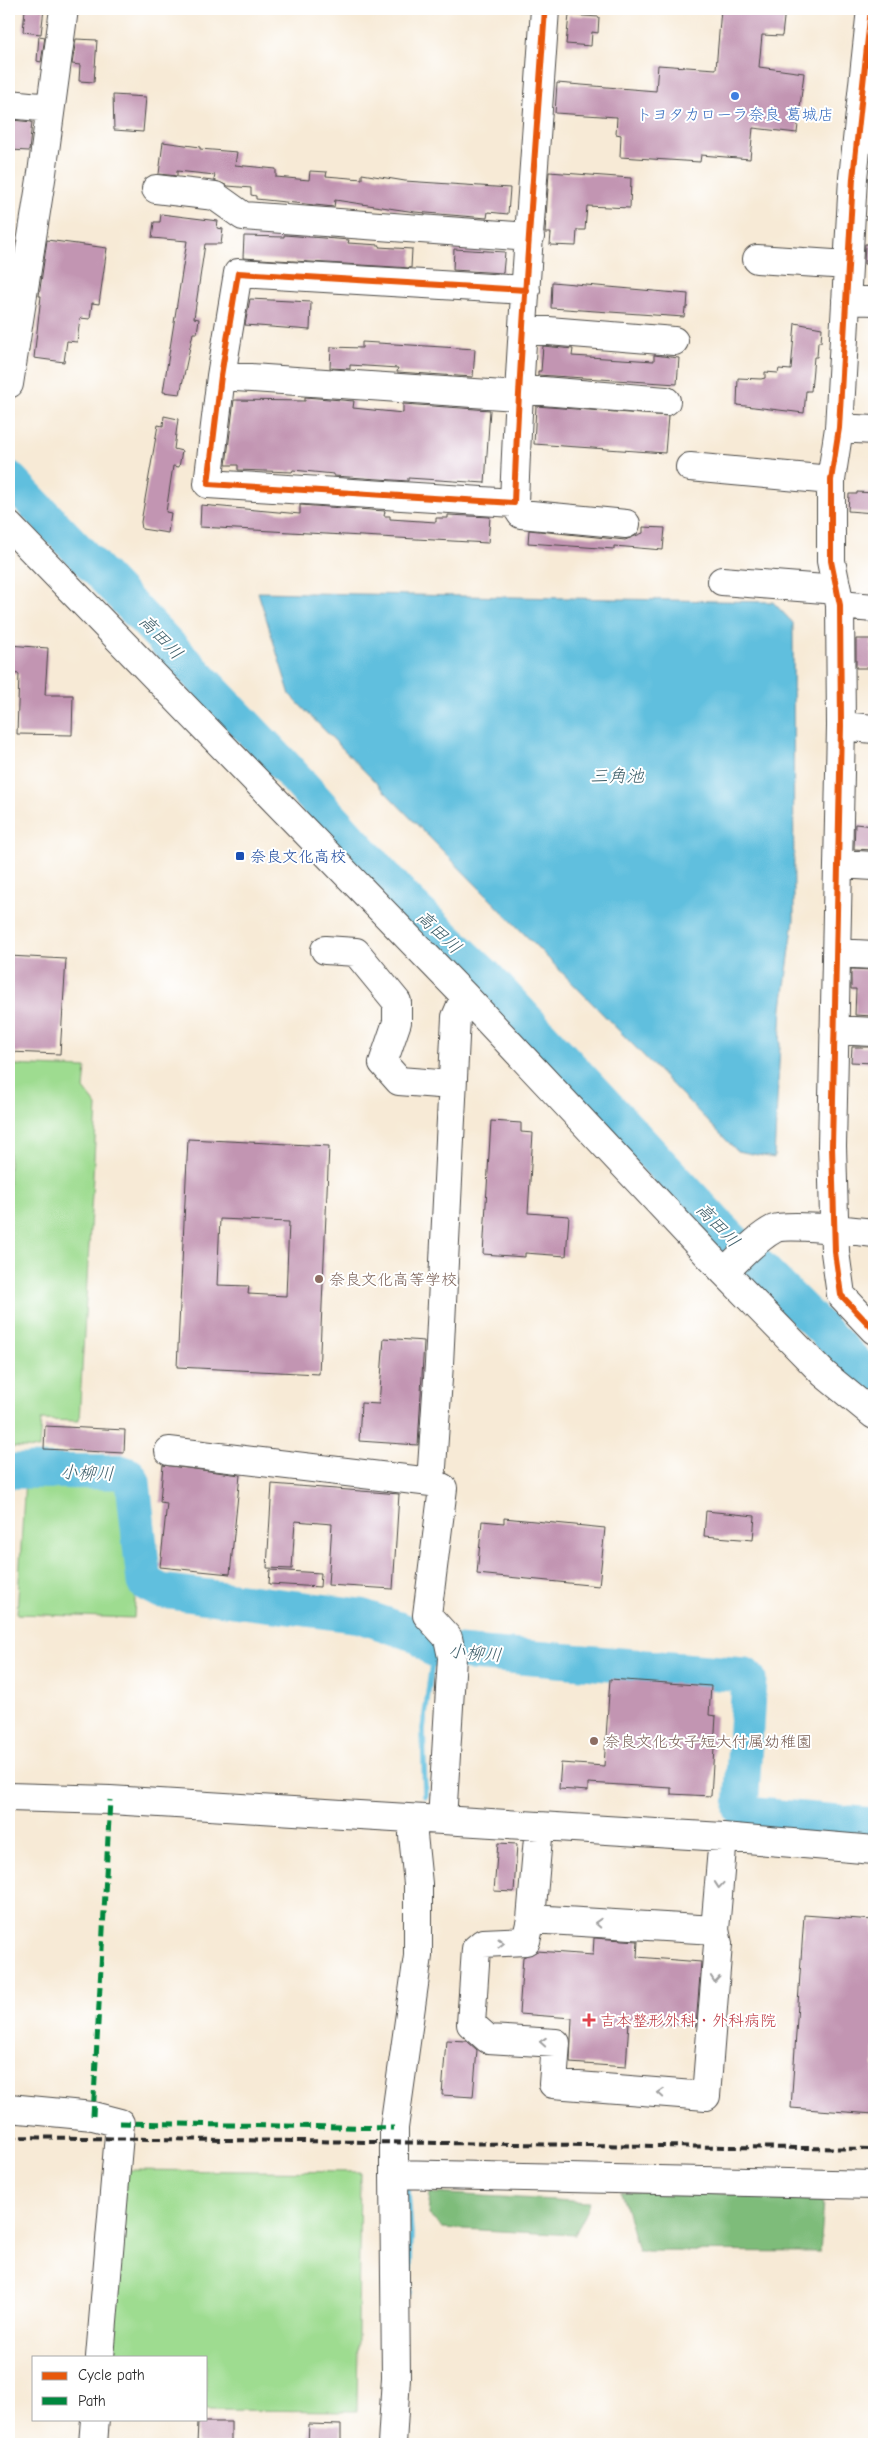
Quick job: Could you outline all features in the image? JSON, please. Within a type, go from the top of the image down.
[{"type":"street","points":[[9,384],[64,9]]},
{"type":"street","points":[[544,9],[524,329],[518,392],[514,503],[520,514],[626,524]]},
{"type":"street","points":[[871,9],[865,148],[848,265],[839,428],[831,480],[831,561],[839,598],[841,726],[832,1146],[836,1229],[835,1252],[841,1296],[874,1330]]},
{"type":"street","points":[[9,104],[50,108]]},
{"type":"street","points":[[156,189],[215,196],[243,216],[530,237]]},
{"type":"street","points":[[758,259],[848,265]]},
{"type":"street","points":[[514,503],[208,484],[221,376],[238,273],[526,290]]},
{"type":"street","points":[[846,300],[874,301]]},
{"type":"street","points":[[524,329],[674,341]]},
{"type":"street","points":[[221,376],[666,401]]},
{"type":"street","points":[[839,428],[874,430]]},
{"type":"street","points":[[690,466],[831,480]]},
{"type":"street","points":[[9,526],[729,1267],[824,1374],[874,1415]]},
{"type":"street","points":[[722,581],[839,598],[874,608]]},
{"type":"street","points":[[841,726],[874,729]]},
{"type":"street","points":[[839,864],[874,866]]},
{"type":"street","points":[[325,950],[356,952],[397,1002],[397,1022],[383,1062],[399,1081],[452,1085]]},
{"type":"street","points":[[836,953],[874,955]]},
{"type":"street","points":[[430,1482],[439,1364],[456,1017],[465,996]]},
{"type":"street","points":[[834,1030],[874,1032]]},
{"type":"street","points":[[729,1267],[766,1234],[777,1228],[836,1229],[874,1234]]},
{"type":"street","points":[[169,1451],[430,1482],[443,1488],[427,1615],[450,1648],[442,1820]]},
{"type":"street","points":[[9,1797],[120,1801],[414,1818],[723,1837],[874,1850]]},
{"type":"street","points":[[392,2444],[396,2377],[394,2128],[418,1956],[418,1884],[413,1834],[414,1818]]},
{"type":"street","points":[[538,1826],[531,1919],[526,1941],[483,1942],[476,1949],[471,2024],[488,2039],[556,2043],[554,2084],[706,2096],[718,1944],[715,1930],[723,1837]]},
{"type":"street","points":[[531,1919],[715,1930]]},
{"type":"street","points":[[9,2108],[93,2116],[120,2123],[100,2356]]},
{"type":"street","points":[[394,2174],[874,2185]]},
{"type":"street","points":[[93,2444],[95,2420]]},
{"type":"green space","points":[[9,1065],[86,1068],[84,1089],[97,1106],[79,1421],[41,1420],[39,1449],[9,1447]]},
{"type":"green space","points":[[25,1478],[122,1479],[128,1488],[136,1581],[134,1618],[17,1614]]},
{"type":"green space","points":[[123,2170],[360,2172],[357,2411],[208,2410],[208,2356],[110,2356]]},
{"type":"green space","points":[[621,2191],[779,2194],[798,2199],[824,2202],[820,2252],[638,2251]]},
{"type":"green space","points":[[430,2193],[590,2202],[575,2235],[443,2228],[428,2215]]},
{"type":"water","name":"三角池","points":[[258,592],[773,602],[793,623],[794,920],[782,1008],[774,1158],[737,1151],[290,695]]},
{"type":"building","points":[[25,9],[44,9],[41,34],[23,32]]},
{"type":"building","points":[[721,9],[785,9],[782,36],[762,35],[759,67],[804,73],[797,133],[753,128],[750,159],[701,155],[700,162],[620,157],[621,135],[616,134],[617,117],[555,113],[557,83],[656,91],[658,65],[716,69]]},
{"type":"building","points":[[569,15],[599,17],[598,33],[592,32],[591,46],[566,44]]},
{"type":"building","points":[[39,36],[45,37],[41,62],[37,61]]},
{"type":"building","points":[[76,39],[97,40],[94,82],[79,81],[80,65],[72,64]]},
{"type":"building","points":[[113,95],[146,97],[143,132],[114,130]]},
{"type":"building","points":[[12,120],[32,122],[29,151],[10,150]]},
{"type":"building","points":[[163,142],[200,147],[200,149],[237,152],[235,165],[276,169],[276,177],[309,180],[310,171],[327,172],[326,176],[362,179],[362,174],[405,181],[510,188],[508,214],[488,212],[487,218],[415,212],[335,200],[334,207],[256,199],[256,196],[251,195],[251,188],[228,186],[214,180],[215,175],[177,171],[177,176],[159,174]]},
{"type":"building","points":[[549,172],[631,178],[630,208],[587,206],[585,230],[577,230],[576,246],[550,245],[551,233],[545,233]]},
{"type":"building","points":[[161,214],[218,221],[217,228],[223,229],[221,244],[205,244],[194,318],[199,319],[197,333],[193,333],[180,394],[163,392],[187,241],[152,238],[154,222],[160,222]]},
{"type":"building","points":[[284,235],[349,240],[348,243],[412,249],[411,268],[243,258],[244,236],[284,237]]},
{"type":"building","points":[[47,240],[107,248],[99,304],[92,303],[90,319],[80,318],[77,342],[67,341],[64,362],[34,358],[41,296],[39,296]]},
{"type":"building","points":[[865,244],[874,244],[874,264],[864,264]]},
{"type":"building","points":[[454,249],[505,252],[503,273],[453,270]]},
{"type":"building","points":[[552,282],[688,294],[687,308],[685,308],[684,317],[551,308]]},
{"type":"building","points":[[250,299],[311,302],[310,330],[245,325]]},
{"type":"building","points":[[795,323],[822,328],[821,342],[818,342],[817,357],[814,357],[811,391],[806,391],[804,413],[737,405],[738,378],[761,379],[765,378],[765,372],[778,373],[779,369],[791,370]]},
{"type":"building","points":[[362,342],[475,349],[473,377],[397,372],[398,368],[350,365],[350,369],[330,368],[331,347],[362,348]]},
{"type":"building","points":[[543,346],[573,349],[572,356],[654,361],[654,355],[679,358],[677,384],[538,375],[538,371],[541,371]]},
{"type":"building","points":[[305,397],[354,401],[353,408],[403,413],[403,404],[490,410],[485,483],[408,478],[408,481],[334,476],[334,474],[293,470],[292,472],[238,470],[238,465],[226,465],[234,400],[305,401]]},
{"type":"building","points":[[536,406],[668,416],[665,453],[534,444]]},
{"type":"building","points":[[164,416],[178,419],[174,449],[182,451],[179,467],[173,466],[166,512],[171,513],[168,533],[142,529],[141,522],[158,425],[163,426]]},
{"type":"building","points":[[857,492],[874,493],[874,513],[848,511],[849,494],[857,494]]},
{"type":"building","points":[[201,505],[300,514],[300,505],[385,511],[384,516],[390,516],[390,519],[436,522],[436,518],[448,518],[448,515],[490,517],[488,543],[200,527]]},
{"type":"building","points":[[643,527],[665,528],[663,550],[614,546],[614,549],[528,543],[529,530],[625,540],[643,533]]},
{"type":"building","points":[[856,639],[871,639],[871,668],[856,668]]},
{"type":"building","points":[[9,645],[48,648],[45,695],[73,695],[72,735],[17,734],[19,674],[9,673]]},
{"type":"building","points":[[855,824],[874,826],[874,850],[854,849]]},
{"type":"building","points":[[9,956],[66,959],[60,1054],[9,1052]]},
{"type":"building","points":[[851,969],[874,970],[873,1016],[855,1015],[856,989],[851,989]]},
{"type":"building","points":[[852,1047],[874,1047],[874,1063],[851,1062]]},
{"type":"building","points":[[491,1121],[521,1123],[521,1132],[533,1133],[528,1213],[569,1216],[566,1256],[525,1253],[525,1257],[483,1254]]},
{"type":"building","points":[[188,1139],[329,1146],[319,1374],[177,1367]],"holes":[[[220,1219],[289,1222],[286,1296],[248,1294],[249,1286],[217,1285]]]},
{"type":"building","points":[[384,1338],[424,1341],[418,1445],[359,1441],[361,1403],[379,1404]]},
{"type":"building","points":[[45,1426],[125,1430],[124,1453],[44,1449]]},
{"type":"building","points":[[163,1465],[240,1475],[230,1574],[160,1567],[167,1503],[160,1502]]},
{"type":"building","points":[[272,1484],[399,1494],[393,1589],[328,1585],[332,1524],[295,1521],[292,1569],[267,1568]]},
{"type":"building","points":[[706,1511],[755,1516],[753,1540],[704,1536]]},
{"type":"building","points":[[504,1518],[605,1528],[599,1586],[477,1574],[482,1521],[504,1523]]},
{"type":"building","points":[[270,1570],[321,1573],[320,1587],[269,1584]]},
{"type":"building","points":[[610,1679],[711,1686],[709,1715],[716,1716],[711,1796],[671,1794],[671,1788],[588,1783],[588,1791],[559,1789],[561,1763],[604,1766]]},
{"type":"building","points":[[498,1843],[517,1844],[514,1892],[494,1891]]},
{"type":"building","points":[[804,1915],[874,1920],[874,2114],[791,2108]]},
{"type":"building","points":[[594,1938],[638,1941],[637,1957],[701,1962],[696,2026],[629,2021],[626,2067],[570,2063],[572,2018],[519,2014],[523,1957],[537,1951],[593,1955]]},
{"type":"building","points":[[446,2040],[467,2041],[477,2050],[473,2097],[442,2095]]},
{"type":"building","points":[[198,2422],[231,2422],[231,2444],[197,2444]]},
{"type":"building","points":[[309,2424],[341,2425],[341,2444],[308,2444]]},
{"type":"waterway","name":"高田川","points":[[9,478],[280,761],[409,903],[485,975],[713,1220],[874,1381]]},
{"type":"waterway","name":"小柳川","points":[[9,1471],[120,1472],[129,1475],[133,1482],[144,1582],[161,1591],[361,1616],[419,1636],[434,1650],[745,1675],[749,1679],[741,1809],[745,1814],[874,1825]]},
{"type":"waterway","points":[[425,1796],[423,1729],[434,1650]]},
{"type":"waterway","points":[[407,2182],[411,2233],[409,2292]]},
{"type":"railway","points":[[9,2137],[874,2149]]},
{"type":"marked path","points":[[93,2116],[110,1800]]},
{"type":"marked path","points":[[120,2123],[394,2128]]},
{"type":"cycle path","points":[[526,290],[238,273],[221,376],[208,484],[514,503],[524,317],[528,256],[545,9]]},
{"type":"cycle path","points":[[871,9],[853,178],[839,428],[831,480],[831,561],[840,605],[841,726],[832,1146],[835,1252],[841,1295],[874,1330]]},
{"type":"place","name":"トヨタカローラ奈良 葛城店","points":[[735,96]]},
{"type":"place","name":"奈良文化高校","points":[[240,856]]},
{"type":"place","name":"奈良文化高等学校","points":[[319,1279]]},
{"type":"place","name":"奈良文化女子短大付属幼稚園","points":[[594,1741]]},
{"type":"place","name":"吉本整形外科・外科病院","points":[[589,2020]]}]
